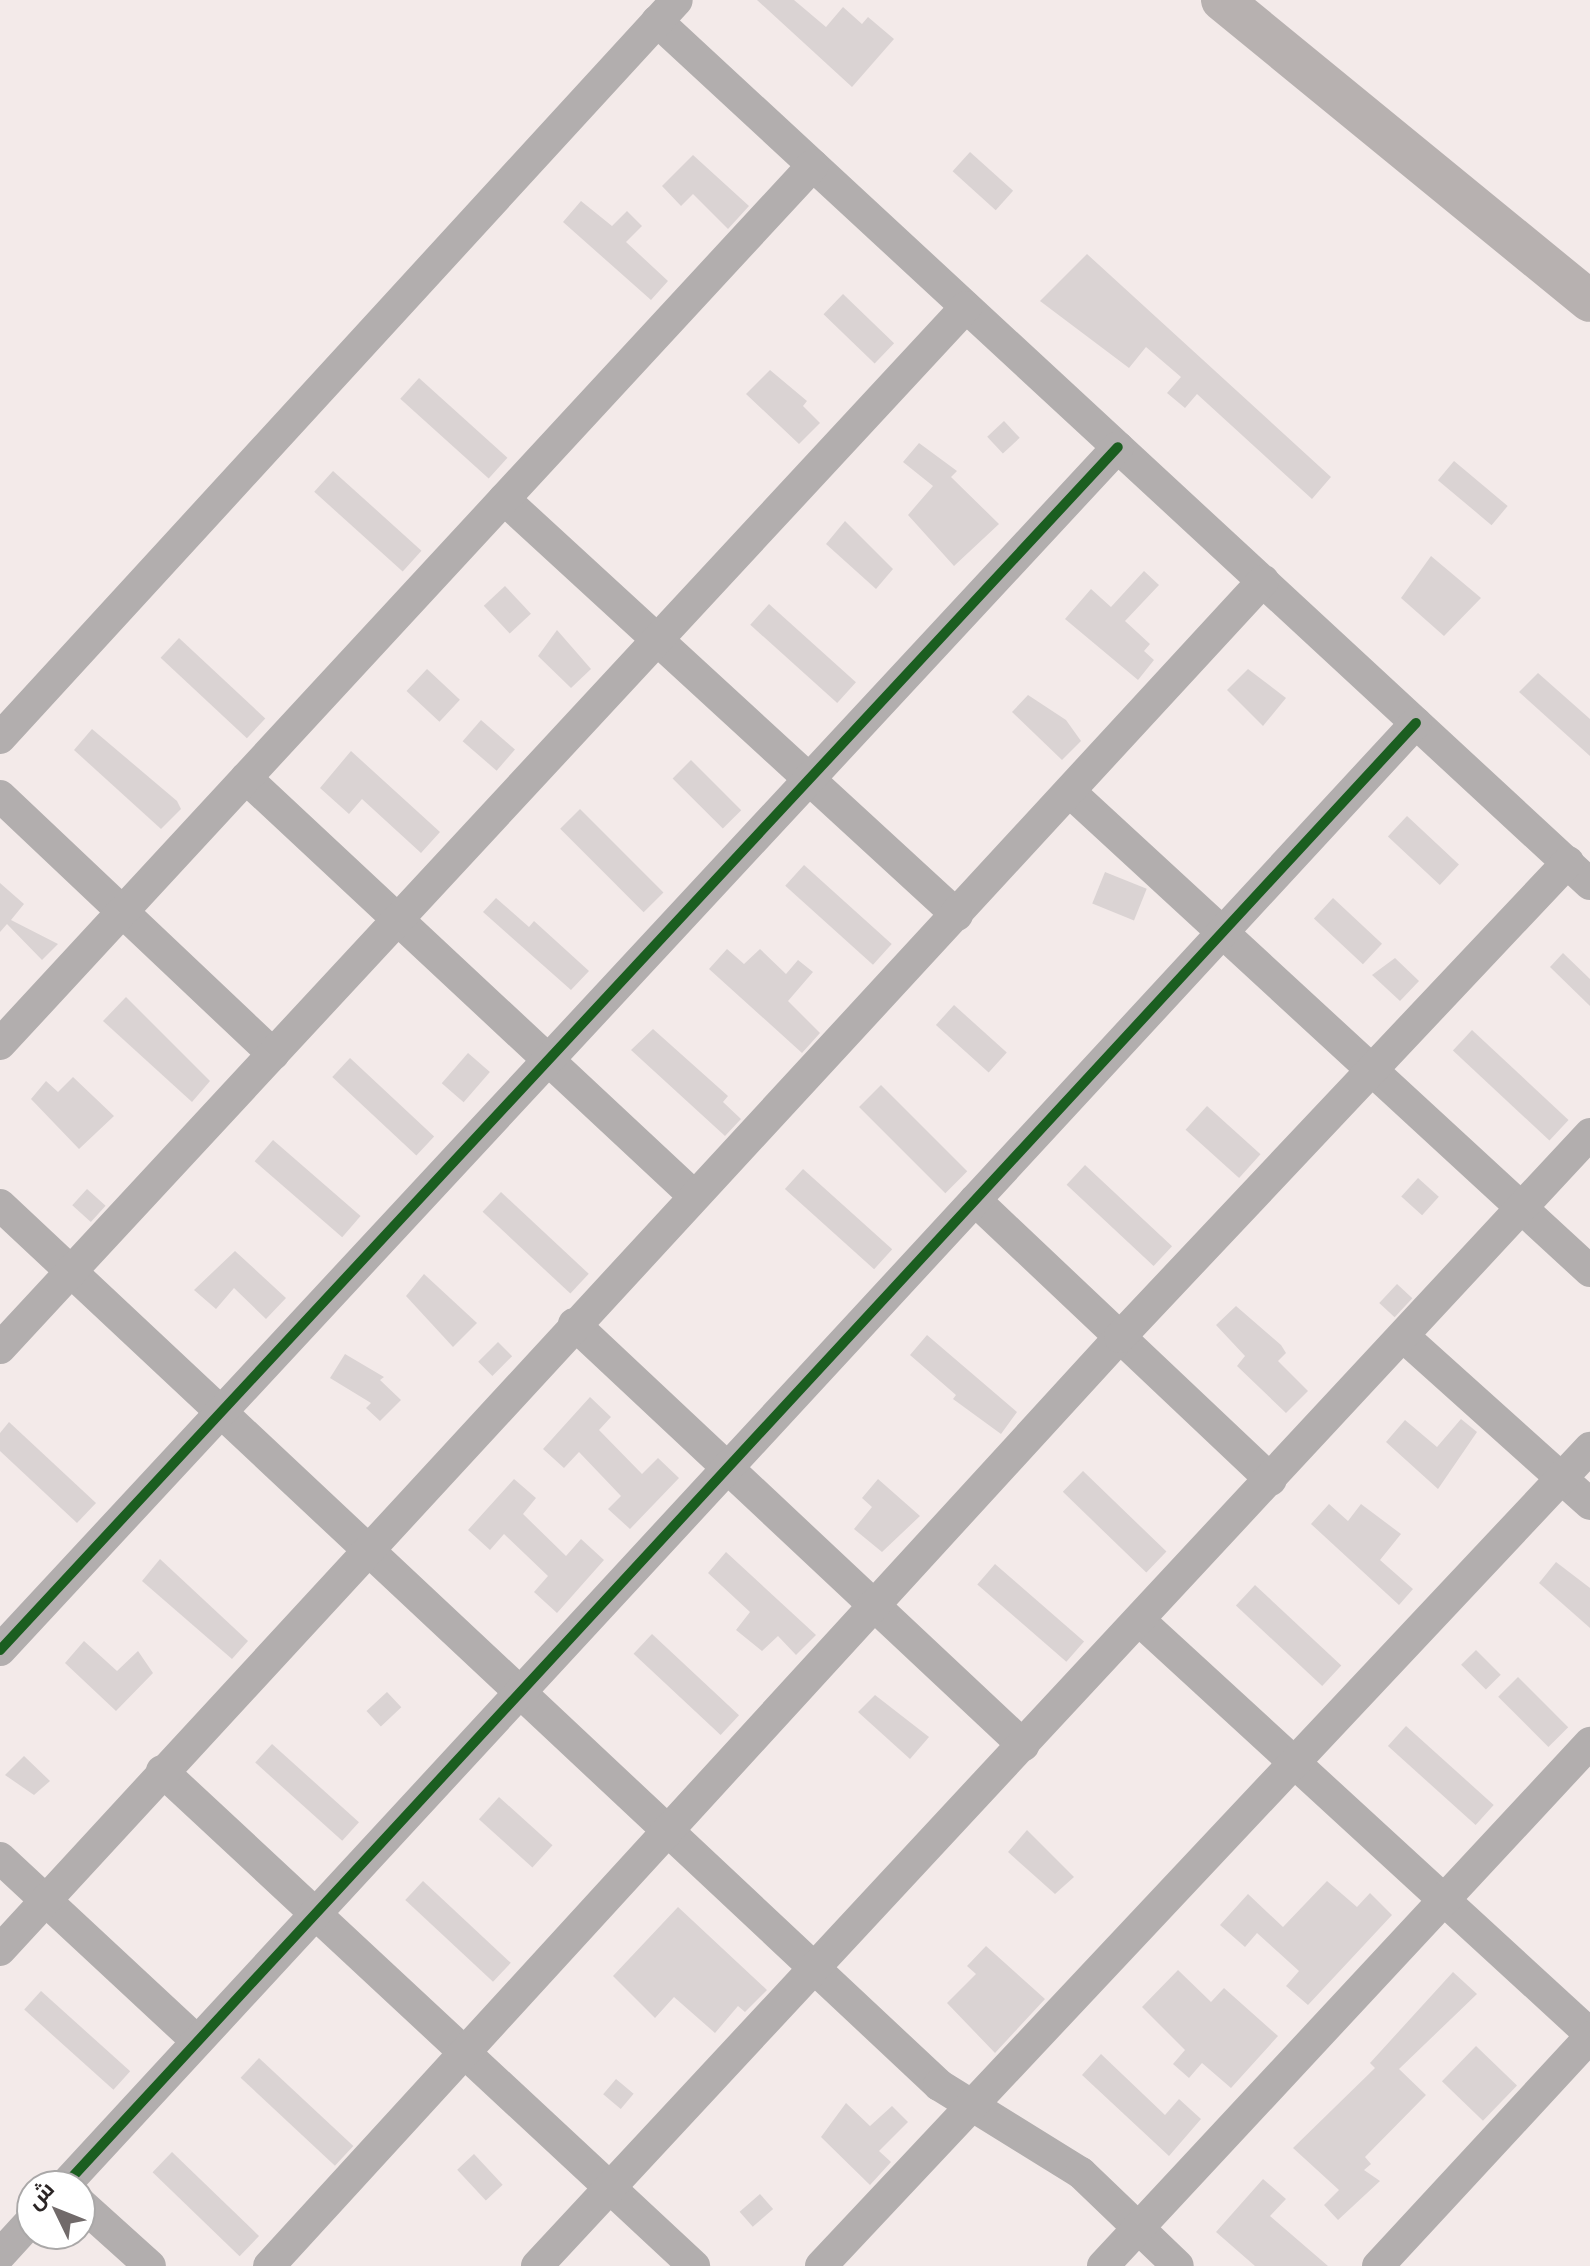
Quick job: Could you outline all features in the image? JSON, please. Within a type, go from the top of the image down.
[{"type":"main road","points":[[1227,2],[1583,292]]},
{"type":"street","points":[[0,738],[667,11],[813,165],[1579,873],[1373,1073],[1120,1337],[669,1834],[269,2266]]},
{"type":"street","points":[[0,1044],[813,165]]},
{"type":"street","points":[[0,1348],[966,307]]},
{"type":"street","points":[[0,1650],[1118,447]]},
{"type":"street","points":[[504,499],[957,915]]},
{"type":"street","points":[[0,1950],[692,1194],[957,915],[1263,581]]},
{"type":"street","points":[[79,2170],[1416,723]]},
{"type":"street","points":[[246,778],[692,1194]]},
{"type":"street","points":[[1070,792],[1590,1271]]},
{"type":"street","points":[[0,796],[273,1054]]},
{"type":"street","points":[[537,2266],[815,1973],[1590,1134]]},
{"type":"street","points":[[975,1200],[1271,1480]]},
{"type":"street","points":[[0,1205],[815,1973],[968,2106],[1062,2159],[1178,2266]]},
{"type":"street","points":[[574,1324],[1023,1745]]},
{"type":"street","points":[[1404,1337],[1590,1504]]},
{"type":"street","points":[[821,2266],[968,2106],[1590,1448]]},
{"type":"street","points":[[1139,1620],[1590,2035],[1378,2266]]},
{"type":"street","points":[[1103,2266],[1590,1743]]},
{"type":"street","points":[[162,1771],[694,2266]]},
{"type":"street","points":[[0,1858],[197,2041]]},
{"type":"street","points":[[96,2217],[150,2266]]},
{"type":"street","points":[[0,2255],[16,2238]]},
{"type":"building","points":[[757,0],[794,0],[826,27],[843,7],[862,24],[868,17],[894,39],[852,87]]},
{"type":"building","points":[[970,152],[1013,191],[996,210],[953,171]]},
{"type":"building","points":[[693,155],[749,206],[728,229],[693,194],[681,206],[662,186]]},
{"type":"building","points":[[581,201],[612,226],[627,211],[642,226],[626,242],[668,281],[651,300],[563,222]]},
{"type":"building","points":[[1087,254],[1331,477],[1312,499],[1197,394],[1185,408],[1167,393],[1181,377],[1146,347],[1129,368],[1040,301]]},
{"type":"building","points":[[843,294],[894,343],[875,363],[824,314]]},
{"type":"building","points":[[770,370],[807,401],[803,406],[820,423],[799,444],[746,394]]},
{"type":"building","points":[[419,378],[507,458],[489,478],[400,399]]},
{"type":"building","points":[[1004,421],[1020,438],[1003,454],[987,437]]},
{"type":"building","points":[[919,443],[957,471],[951,477],[999,524],[954,566],[908,515],[933,486],[903,462]]},
{"type":"building","points":[[1454,461],[1508,506],[1492,525],[1438,480]]},
{"type":"building","points":[[333,471],[421,551],[403,571],[314,492]]},
{"type":"building","points":[[845,521],[893,569],[876,589],[826,544]]},
{"type":"building","points":[[1431,556],[1481,598],[1444,636],[1401,598]]},
{"type":"building","points":[[1144,571],[1159,585],[1125,621],[1150,644],[1144,651],[1154,660],[1138,680],[1065,619],[1091,589],[1111,607]]},
{"type":"building","points":[[505,586],[531,614],[510,634],[484,606]]},
{"type":"building","points":[[769,604],[856,682],[837,703],[750,625]]},
{"type":"building","points":[[557,630],[591,669],[571,688],[538,656]]},
{"type":"building","points":[[179,638],[265,718],[247,738],[161,658]]},
{"type":"building","points":[[427,669],[460,700],[439,722],[407,691]]},
{"type":"building","points":[[1248,669],[1286,698],[1263,726],[1227,690]]},
{"type":"building","points":[[1538,673],[1590,719],[1590,756],[1519,692]]},
{"type":"building","points":[[1028,695],[1066,720],[1081,741],[1062,760],[1012,712]]},
{"type":"building","points":[[481,720],[515,750],[497,771],[463,741]]},
{"type":"building","points":[[92,729],[177,801],[181,809],[161,829],[74,750]]},
{"type":"building","points":[[351,751],[440,832],[421,853],[362,799],[349,814],[320,788]]},
{"type":"building","points":[[691,760],[741,810],[723,829],[673,778]]},
{"type":"building","points":[[580,809],[663,892],[644,912],[560,829]]},
{"type":"building","points":[[1407,816],[1459,864],[1440,885],[1388,836]]},
{"type":"building","points":[[804,865],[892,944],[873,965],[785,886]]},
{"type":"building","points":[[1105,872],[1147,889],[1134,920],[1092,904]]},
{"type":"building","points":[[0,883],[24,904],[11,920],[58,944],[42,960],[7,924],[0,932]]},
{"type":"building","points":[[496,898],[529,927],[534,921],[589,971],[571,990],[483,912]]},
{"type":"building","points":[[1333,898],[1382,944],[1363,964],[1314,918]]},
{"type":"building","points":[[727,949],[744,964],[760,949],[786,974],[798,960],[813,972],[788,1001],[820,1033],[802,1053],[709,969]]},
{"type":"building","points":[[1563,953],[1590,979],[1590,1006],[1550,967]]},
{"type":"building","points":[[1395,958],[1419,981],[1400,1001],[1372,975]]},
{"type":"building","points":[[126,997],[210,1081],[192,1102],[103,1021]]},
{"type":"building","points":[[954,1005],[1007,1053],[989,1073],[936,1025]]},
{"type":"building","points":[[653,1029],[728,1096],[723,1102],[741,1119],[725,1136],[631,1050]]},
{"type":"building","points":[[1472,1030],[1569,1120],[1549,1141],[1453,1050]]},
{"type":"building","points":[[468,1053],[490,1072],[464,1102],[442,1083]]},
{"type":"building","points":[[350,1058],[434,1136],[416,1155],[332,1077]]},
{"type":"building","points":[[73,1077],[114,1116],[79,1149],[31,1099],[46,1081],[58,1092]]},
{"type":"building","points":[[881,1085],[967,1171],[945,1193],[859,1107]]},
{"type":"building","points":[[1207,1106],[1261,1154],[1239,1178],[1186,1130]]},
{"type":"building","points":[[273,1140],[361,1216],[342,1237],[255,1161]]},
{"type":"building","points":[[1085,1165],[1172,1246],[1154,1266],[1067,1185]]},
{"type":"building","points":[[803,1169],[892,1249],[874,1269],[785,1189]]},
{"type":"building","points":[[1418,1178],[1439,1197],[1422,1215],[1401,1197]]},
{"type":"building","points":[[87,1189],[106,1206],[91,1222],[72,1205]]},
{"type":"building","points":[[501,1192],[589,1274],[570,1294],[483,1212]]},
{"type":"building","points":[[235,1251],[286,1298],[266,1319],[234,1288],[216,1309],[194,1290]]},
{"type":"building","points":[[424,1274],[477,1323],[453,1347],[406,1296]]},
{"type":"building","points":[[1397,1284],[1412,1298],[1395,1317],[1379,1303]]},
{"type":"building","points":[[1236,1306],[1281,1345],[1286,1353],[1278,1361],[1308,1391],[1286,1413],[1237,1366],[1245,1356],[1216,1325]]},
{"type":"building","points":[[927,1335],[1017,1412],[1001,1434],[953,1399],[956,1395],[910,1355]]},
{"type":"building","points":[[498,1342],[512,1356],[492,1376],[478,1362]]},
{"type":"building","points":[[345,1354],[384,1377],[380,1380],[401,1400],[380,1421],[366,1408],[371,1403],[330,1378]]},
{"type":"building","points":[[590,1397],[611,1417],[599,1430],[642,1474],[658,1458],[679,1478],[630,1529],[608,1509],[621,1496],[579,1452],[564,1468],[543,1449]]},
{"type":"building","points":[[1461,1419],[1477,1432],[1438,1489],[1386,1442],[1405,1420],[1437,1447]]},
{"type":"building","points":[[9,1422],[96,1503],[77,1523],[0,1451],[0,1433]]},
{"type":"building","points":[[1083,1471],[1166,1552],[1146,1572],[1063,1492]]},
{"type":"building","points":[[514,1479],[536,1498],[523,1514],[566,1556],[581,1539],[604,1560],[557,1613],[534,1592],[548,1576],[504,1534],[490,1550],[468,1530]]},
{"type":"building","points":[[878,1479],[920,1516],[882,1552],[854,1529],[872,1507],[862,1498]]},
{"type":"building","points":[[1329,1504],[1348,1521],[1361,1504],[1401,1534],[1380,1560],[1413,1589],[1399,1605],[1311,1524]]},
{"type":"building","points":[[726,1552],[816,1635],[796,1655],[778,1636],[762,1651],[736,1630],[750,1612],[708,1573]]},
{"type":"building","points":[[160,1559],[248,1641],[232,1659],[142,1581]]},
{"type":"building","points":[[1556,1562],[1590,1588],[1590,1628],[1539,1583]]},
{"type":"building","points":[[995,1564],[1084,1641],[1066,1662],[977,1584]]},
{"type":"building","points":[[1255,1585],[1341,1665],[1322,1686],[1236,1605]]},
{"type":"building","points":[[652,1634],[739,1715],[721,1735],[634,1654]]},
{"type":"building","points":[[84,1641],[117,1671],[138,1651],[153,1673],[116,1711],[65,1663]]},
{"type":"building","points":[[1476,1650],[1501,1675],[1486,1690],[1461,1665]]},
{"type":"building","points":[[1518,1677],[1568,1727],[1548,1747],[1498,1697]]},
{"type":"building","points":[[387,1692],[401,1707],[381,1726],[367,1711]]},
{"type":"building","points":[[875,1695],[929,1737],[910,1759],[858,1712]]},
{"type":"building","points":[[1406,1726],[1494,1805],[1476,1825],[1388,1746]]},
{"type":"building","points":[[272,1744],[359,1822],[342,1841],[255,1763]]},
{"type":"building","points":[[24,1756],[50,1781],[34,1795],[5,1775]]},
{"type":"building","points":[[499,1797],[553,1845],[532,1867],[479,1819]]},
{"type":"building","points":[[1027,1830],[1074,1877],[1055,1894],[1008,1852]]},
{"type":"building","points":[[423,1881],[511,1963],[493,1982],[405,1900]]},
{"type":"building","points":[[1327,1881],[1357,1907],[1370,1893],[1392,1915],[1308,2005],[1286,1986],[1299,1971],[1257,1933],[1245,1947],[1220,1925],[1248,1894],[1283,1927]]},
{"type":"building","points":[[678,1907],[767,1990],[745,2012],[738,2006],[715,2033],[674,1997],[655,2018],[613,1976]]},
{"type":"building","points":[[986,1946],[1045,1999],[995,2053],[947,2003],[976,1974],[967,1966]]},
{"type":"building","points":[[1178,1970],[1211,2002],[1224,1988],[1278,2036],[1231,2088],[1202,2063],[1189,2078],[1173,2064],[1185,2050],[1142,2007]]},
{"type":"building","points":[[1453,1972],[1477,1994],[1399,2069],[1426,2095],[1365,2157],[1371,2164],[1364,2170],[1380,2181],[1338,2220],[1324,2205],[1339,2190],[1293,2148],[1375,2068],[1370,2063]]},
{"type":"building","points":[[41,1991],[130,2071],[113,2090],[24,2010]]},
{"type":"building","points":[[1476,2046],[1517,2086],[1483,2121],[1442,2081]]},
{"type":"building","points":[[1101,2054],[1165,2115],[1179,2099],[1201,2119],[1169,2156],[1082,2075]]},
{"type":"building","points":[[259,2058],[353,2146],[335,2166],[241,2078]]},
{"type":"building","points":[[616,2079],[634,2094],[621,2109],[603,2094]]},
{"type":"building","points":[[846,2103],[870,2126],[892,2106],[908,2122],[879,2151],[891,2162],[870,2185],[821,2137]]},
{"type":"building","points":[[172,2152],[259,2236],[240,2256],[153,2172]]},
{"type":"building","points":[[474,2154],[503,2185],[486,2200],[457,2170]]},
{"type":"building","points":[[1263,2179],[1286,2199],[1270,2216],[1328,2266],[1255,2266],[1216,2232]]},
{"type":"building","points":[[760,2194],[773,2209],[753,2227],[740,2212]]},
{"type":"cycle path","points":[[0,1650],[1118,447]]},
{"type":"cycle path","points":[[79,2170],[1416,723]]}]
